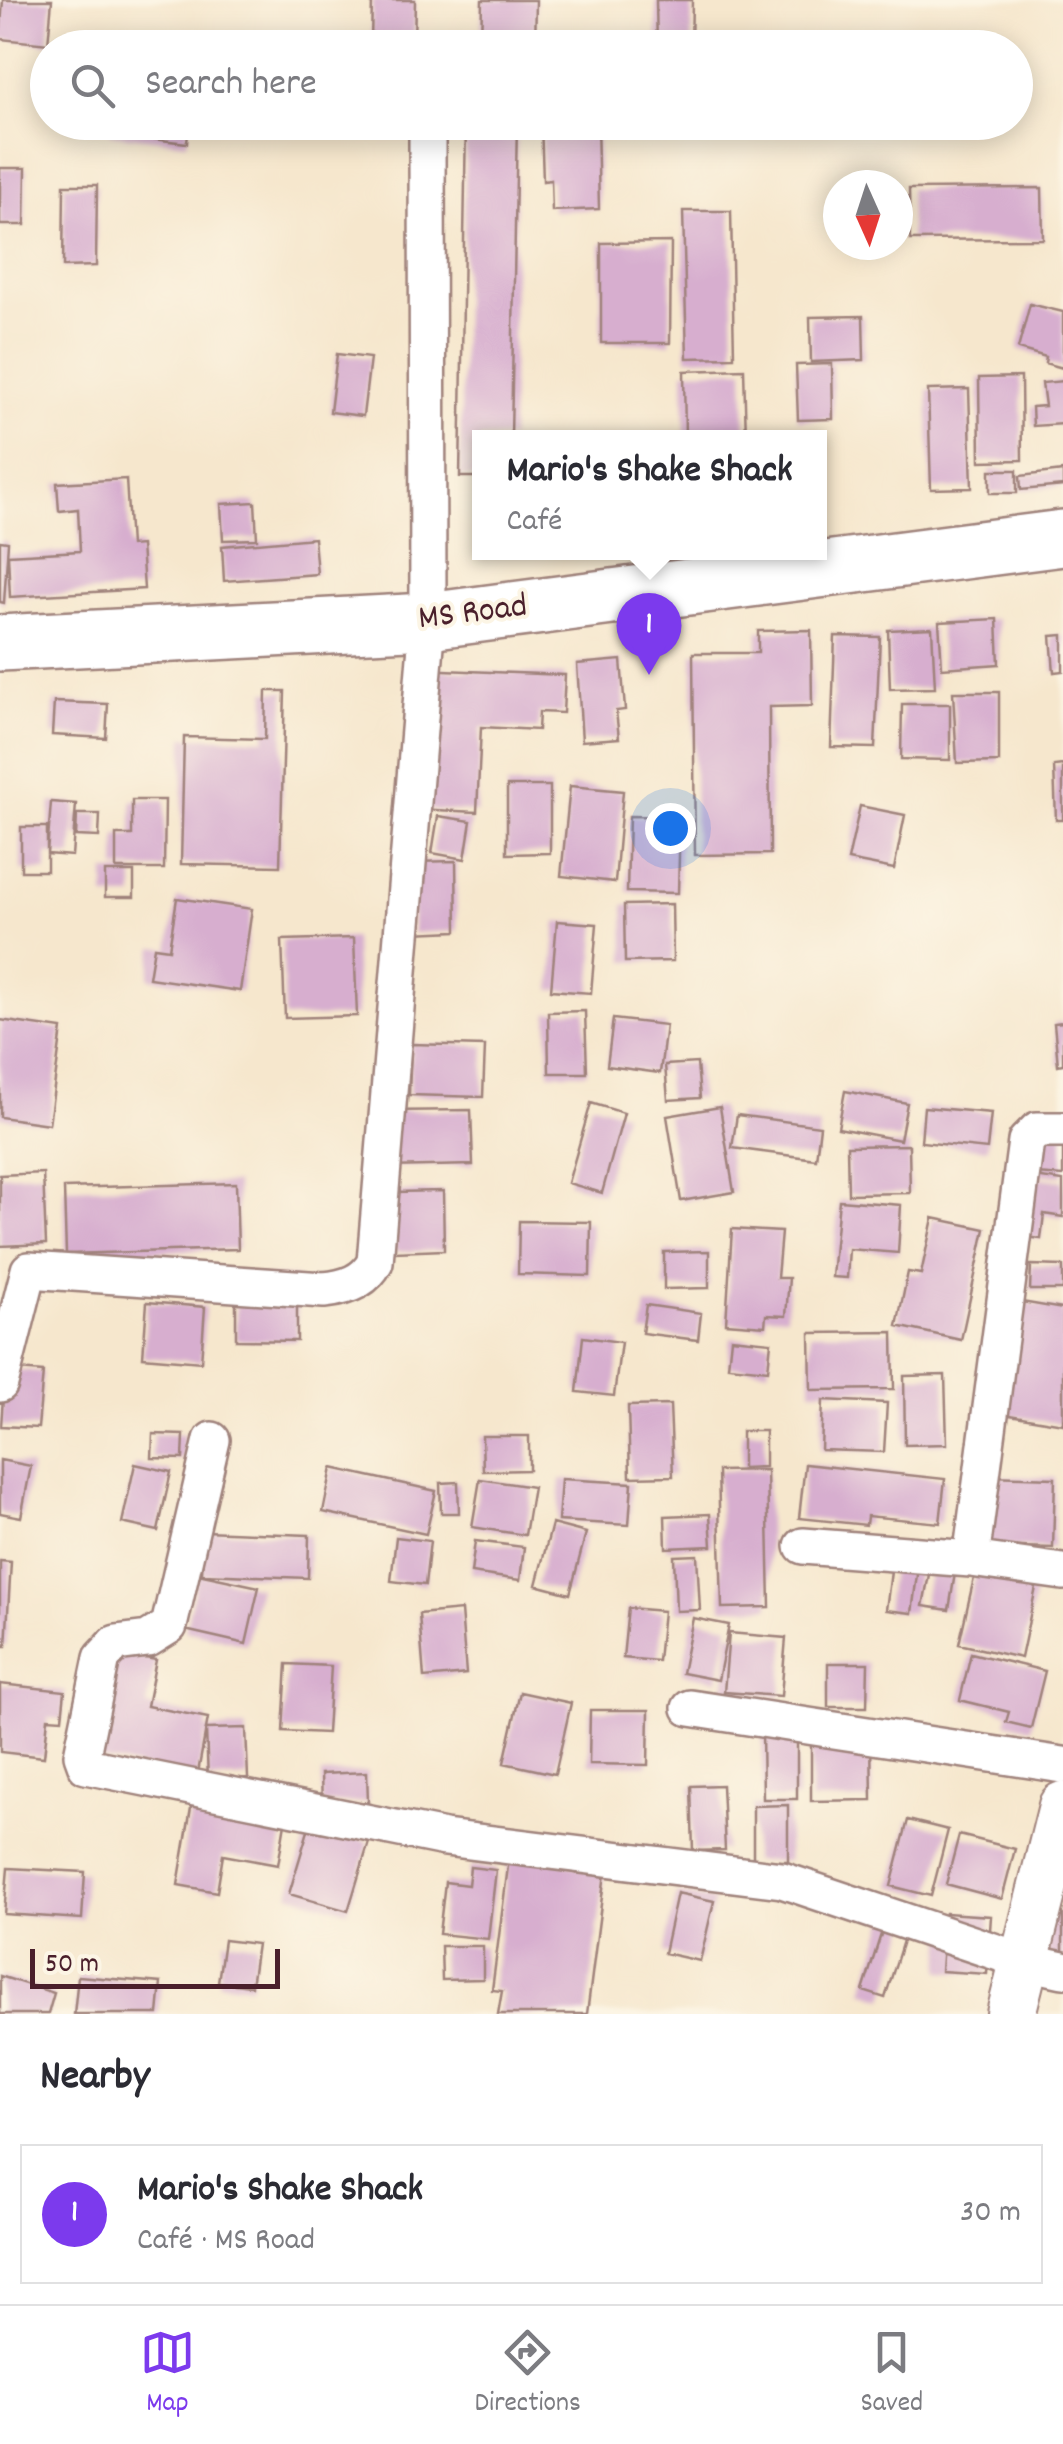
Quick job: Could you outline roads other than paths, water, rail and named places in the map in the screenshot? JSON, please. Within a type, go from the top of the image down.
[{"type":"highway","name":"MS Road","points":[[0,643],[428,621],[1063,538]]},
{"type":"street","points":[[0,1384],[14,1269],[324,1290],[353,1284],[370,1272],[379,1245],[428,621],[427,140]]},
{"type":"street","points":[[971,1559],[1026,1141],[1038,1130],[1063,1130]]},
{"type":"street","points":[[212,1440],[173,1616],[160,1634],[116,1643],[102,1658],[82,1755],[86,1766],[444,1838],[782,1880],[1044,1966]]},
{"type":"street","points":[[804,1546],[971,1559],[1063,1572]]},
{"type":"street","points":[[690,1708],[1063,1766]]},
{"type":"street","points":[[1012,2014],[1044,1966],[1063,1806]]},
{"type":"place","name":"Mario's Shake Shack","points":[[649,675]]}]
